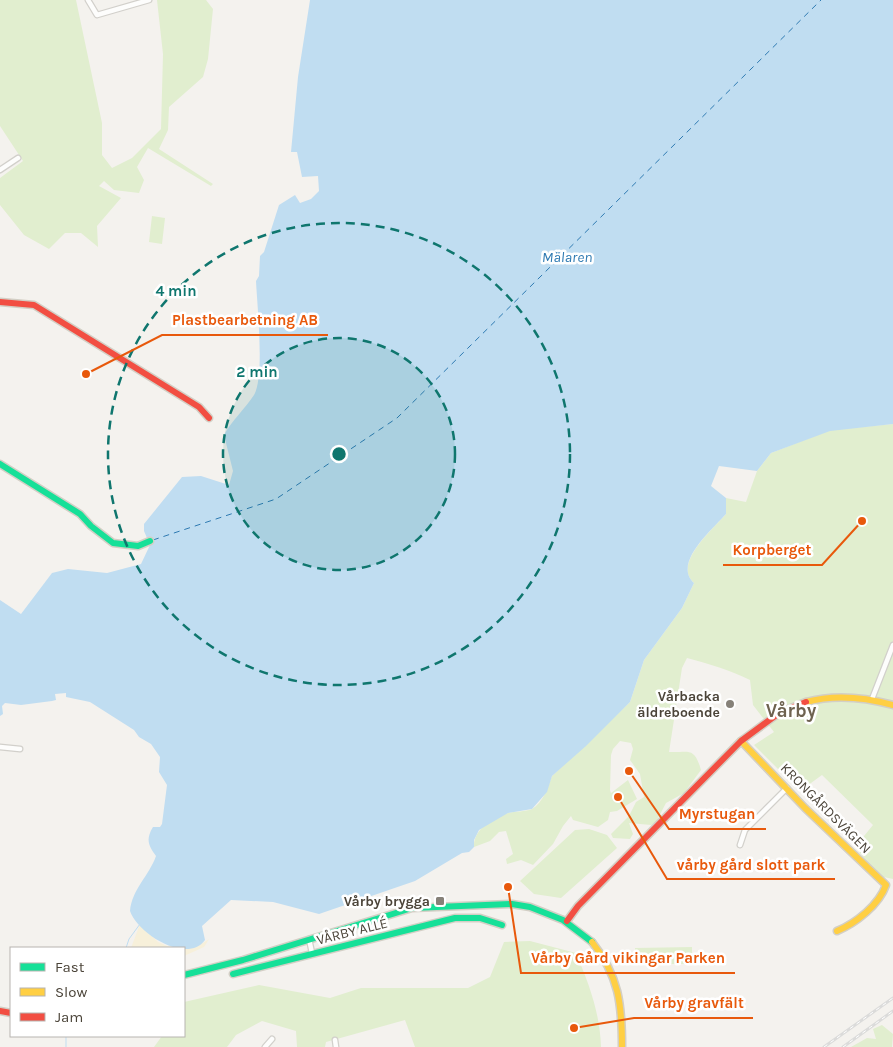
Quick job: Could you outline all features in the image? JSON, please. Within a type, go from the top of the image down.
[{"type":"street","points":[[88,0],[97,15],[149,0]]},
{"type":"street","points":[[0,170],[18,158]]},
{"type":"street","points":[[0,302],[34,305],[199,407],[209,418]]},
{"type":"street","points":[[0,464],[80,514],[90,526],[113,543],[138,546],[150,541]]},
{"type":"street","points":[[872,699],[893,646]]},
{"type":"street","points":[[567,921],[578,906],[741,741],[765,721],[802,703],[827,698],[872,699],[893,705]]},
{"type":"street","name":"KRONGÅRDSVÄGEN","points":[[741,741],[886,885],[884,894],[852,925],[837,932]]},
{"type":"street","points":[[0,747],[20,750]]},
{"type":"street","points":[[740,844],[745,830],[787,788]]},
{"type":"street","points":[[454,905],[455,918]]},
{"type":"street","name":"VÅRBY ALLÉ","points":[[185,974],[309,939],[398,911],[454,905],[528,905],[567,921],[591,941],[601,953],[612,973],[620,1000],[622,1047]]},
{"type":"street","name":"VÅRBY ALLÉ","points":[[233,974],[245,969],[455,918],[480,918],[502,925]]},
{"type":"street","name":"VÅRBY ALLÉ","points":[[309,939],[312,953]]},
{"type":"street","points":[[265,1047],[272,1039]]},
{"type":"street","points":[[335,1040],[336,1047]]},
{"type":"green space","points":[[0,0],[76,0],[102,123],[102,155],[112,168],[132,158],[161,129],[163,54],[157,0],[206,0],[213,9],[208,59],[203,77],[169,107],[168,130],[159,149],[213,184],[211,186],[148,148],[137,167],[144,180],[139,193],[114,190],[104,181],[99,186],[121,198],[97,226],[98,247],[81,233],[65,233],[49,249],[24,235],[0,205],[0,178],[23,161],[0,126]]},
{"type":"green space","points":[[152,216],[165,218],[162,244],[149,242]]},
{"type":"green space","points":[[893,424],[893,879],[879,876],[855,847],[873,825],[822,775],[800,791],[754,745],[774,732],[753,705],[750,680],[727,670],[687,658],[682,668],[669,752],[690,752],[696,757],[701,770],[684,793],[666,803],[656,822],[651,825],[629,823],[633,834],[630,839],[613,838],[611,834],[629,816],[636,802],[644,797],[640,774],[630,760],[633,749],[631,743],[620,741],[613,749],[611,755],[610,790],[611,793],[628,780],[637,799],[617,811],[610,812],[608,820],[598,827],[573,820],[571,816],[553,844],[533,865],[521,860],[507,864],[506,859],[513,854],[506,831],[499,832],[490,841],[474,847],[480,830],[490,821],[508,813],[529,810],[536,806],[545,794],[552,776],[630,702],[644,660],[682,608],[694,583],[689,575],[688,566],[691,557],[704,537],[726,514],[726,498],[746,502],[757,471],[771,453],[830,430]]},
{"type":"green space","points":[[589,829],[607,835],[617,848],[561,898],[534,894],[520,881],[575,830]]},
{"type":"green space","points":[[530,941],[576,953],[593,999],[601,1047],[415,1047],[405,1020],[326,1042],[325,1047],[297,1047],[296,1031],[262,1021],[236,1035],[227,1047],[154,1047],[161,1037],[185,1037],[185,1002],[259,985],[330,998],[361,988],[468,988],[490,977],[504,942]]},
{"type":"green space","points":[[692,947],[692,964],[635,964],[635,948]]},
{"type":"green space","points":[[882,1025],[893,1034],[892,1047],[851,1047],[867,1038],[876,1039],[873,1029]]},
{"type":"sand","points":[[140,924],[158,942],[173,947],[131,947]]},
{"type":"sand","points":[[209,939],[204,947],[185,956],[184,947],[203,943]]},
{"type":"water","name":"Mälaren","points":[[310,0],[893,0],[893,424],[830,431],[771,453],[757,471],[719,466],[711,486],[726,498],[726,514],[704,537],[691,556],[688,566],[689,575],[694,583],[682,608],[644,660],[630,702],[586,746],[552,776],[547,792],[532,809],[508,813],[479,830],[474,840],[474,847],[469,852],[462,853],[415,881],[319,914],[273,902],[231,900],[202,926],[205,940],[197,947],[185,949],[185,947],[173,947],[152,936],[134,920],[130,911],[137,889],[156,856],[150,846],[149,836],[153,827],[160,827],[162,824],[167,785],[159,772],[160,757],[151,744],[139,737],[134,730],[90,702],[66,697],[66,693],[55,694],[56,700],[52,701],[21,705],[5,703],[2,706],[3,714],[0,716],[0,600],[21,614],[52,573],[68,569],[107,573],[141,564],[150,545],[144,531],[144,524],[182,477],[201,476],[229,485],[233,471],[224,435],[254,395],[259,373],[260,340],[256,281],[259,276],[260,256],[264,252],[279,205],[295,195],[300,203],[311,199],[319,191],[318,176],[302,177],[297,152],[291,152],[298,77]]},
{"type":"waterway","points":[[126,947],[129,939],[140,924]]},
{"type":"waterway","points":[[66,1037],[66,1047]]},
{"type":"ferry route","points":[[153,540],[276,499],[397,418],[821,0]]},
{"type":"railway","points":[[824,1047],[893,998]]},
{"type":"railway","points":[[843,1047],[893,1011]]},
{"type":"traffic: fast","points":[[0,464],[80,514],[91,526],[113,543],[138,546],[150,541]]},
{"type":"traffic: fast","points":[[185,975],[243,960],[412,908],[512,904],[530,907],[563,920],[592,942]]},
{"type":"traffic: fast","points":[[233,974],[455,918],[480,918],[502,925]]},
{"type":"traffic: slow","points":[[806,702],[839,697],[871,700],[893,705]]},
{"type":"traffic: slow","points":[[741,741],[805,808],[886,885],[878,900],[866,912],[852,923],[837,931]]},
{"type":"traffic: slow","points":[[592,942],[608,967],[617,991],[620,1004],[622,1047]]},
{"type":"traffic: jam","points":[[0,302],[34,305],[199,407],[209,418]]},
{"type":"traffic: jam","points":[[567,921],[578,906],[741,741],[779,713],[806,702]]},
{"type":"traffic: jam","points":[[0,1011],[10,1013]]},
{"type":"place","name":"Plastbearbetning AB","points":[[86,374]]},
{"type":"place","name":"Korpberget","points":[[862,521]]},
{"type":"place","name":"Vårbacka äldreboende","points":[[730,704]]},
{"type":"place","name":"Myrstugan","points":[[629,771]]},
{"type":"place","name":"vårby gård slott park","points":[[618,797]]},
{"type":"place","name":"Vårby Gård vikingar Parken","points":[[508,887]]},
{"type":"place","name":"Vårby brygga","points":[[440,901]]},
{"type":"place","name":"Vårby gravfält","points":[[574,1028]]},
{"type":"district","name":"Vårby","points":[[791,710]]}]
